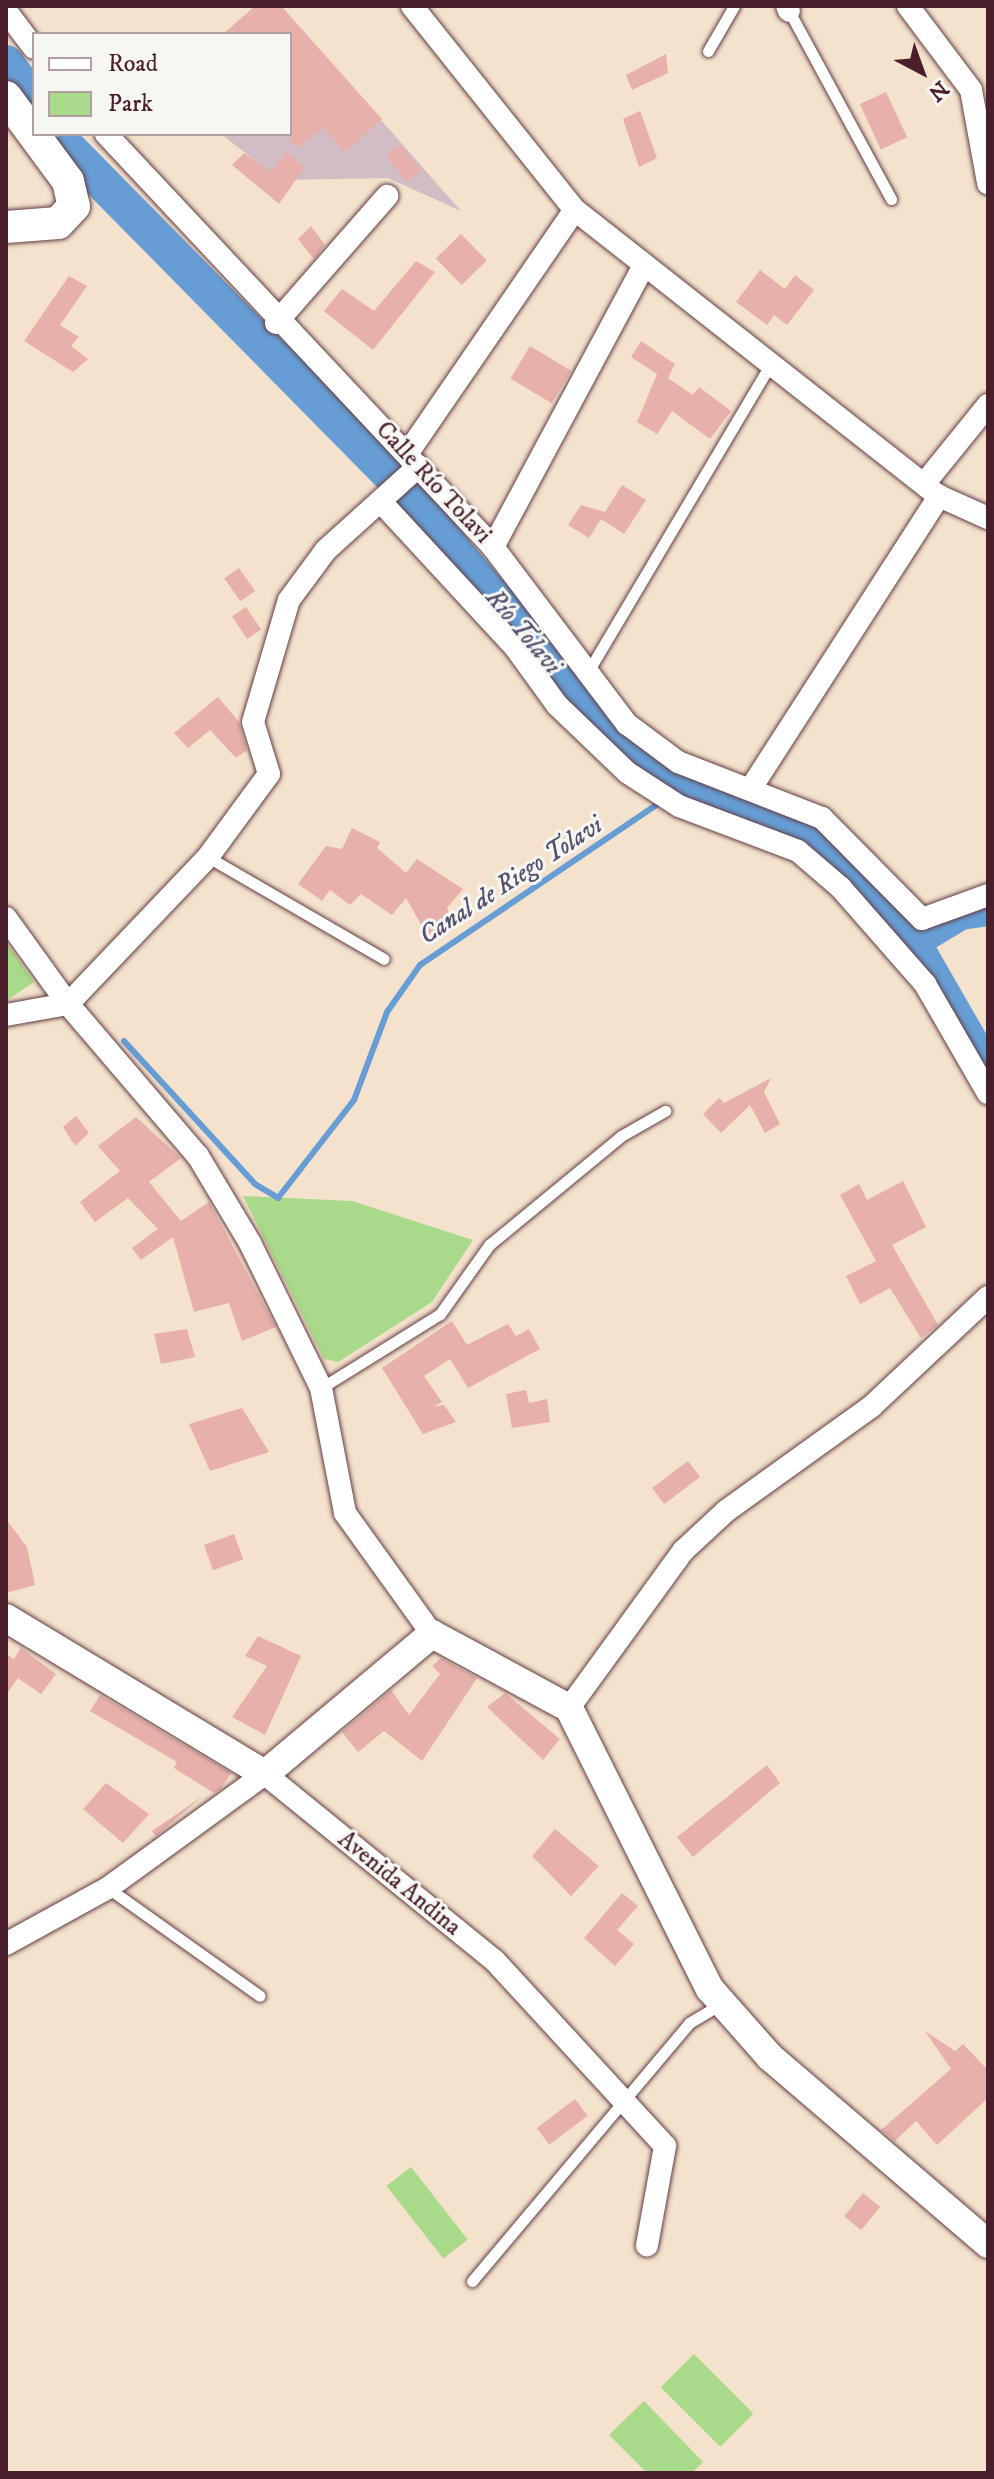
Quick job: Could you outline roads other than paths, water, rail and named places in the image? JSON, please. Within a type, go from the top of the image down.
[{"type":"main road","points":[[18,115],[32,133]]},
{"type":"main road","points":[[6,227],[58,223],[74,206],[68,181],[34,136]]},
{"type":"street","points":[[412,6],[575,210],[643,267],[931,490],[988,518]]},
{"type":"street","points":[[908,6],[971,90],[988,183]]},
{"type":"street","points":[[6,11],[32,45]]},
{"type":"street","points":[[973,103],[988,82]]},
{"type":"street","name":"Calle Río Tolavi","points":[[108,136],[276,323],[415,462],[493,547],[627,724],[678,762],[753,785],[822,818],[922,919],[988,895]]},
{"type":"street","points":[[276,323],[387,196]]},
{"type":"street","points":[[6,1015],[68,1004],[208,857],[269,774],[253,722],[289,600],[326,550],[383,502],[415,462],[575,210]]},
{"type":"street","points":[[493,547],[643,267]]},
{"type":"street","points":[[753,785],[931,490],[988,405]]},
{"type":"street","points":[[383,502],[515,647],[557,705],[628,773],[679,806],[798,851],[841,888],[925,984],[988,1093]]},
{"type":"street","points":[[6,918],[68,1004],[198,1156],[321,1388],[345,1513],[432,1634],[569,1708],[722,2003],[770,2057],[988,2244]]},
{"type":"street","points":[[569,1708],[683,1551],[726,1511],[872,1406],[988,1297]]},
{"type":"street","name":"Avenida Andina","points":[[6,1618],[265,1774],[495,1961],[665,2146],[647,2245]]},
{"type":"street","points":[[6,1944],[108,1888],[265,1774],[432,1634]]},
{"type":"lane","points":[[708,51],[734,6]]},
{"type":"lane","points":[[788,9],[891,199]]},
{"type":"lane","points":[[589,670],[770,365]]},
{"type":"lane","points":[[208,857],[384,959]]},
{"type":"lane","points":[[321,1388],[440,1314],[489,1245],[621,1136],[665,1111]]},
{"type":"lane","points":[[108,1888],[260,1996]]},
{"type":"lane","points":[[472,2281],[689,2023],[722,2003]]},
{"type":"waterway","name":"Río Tolavi","points":[[6,63],[26,90]]},
{"type":"waterway","name":"Río Tolavi","points":[[70,150],[388,472],[624,751],[675,791],[802,839],[845,868],[912,941],[978,1056]]},
{"type":"waterway","name":"Canal de Riego Tolavi","points":[[124,1041],[255,1184],[278,1198],[354,1100],[387,1012],[420,965],[662,801]]},
{"type":"waterway","points":[[912,941],[960,912],[988,908]]}]
